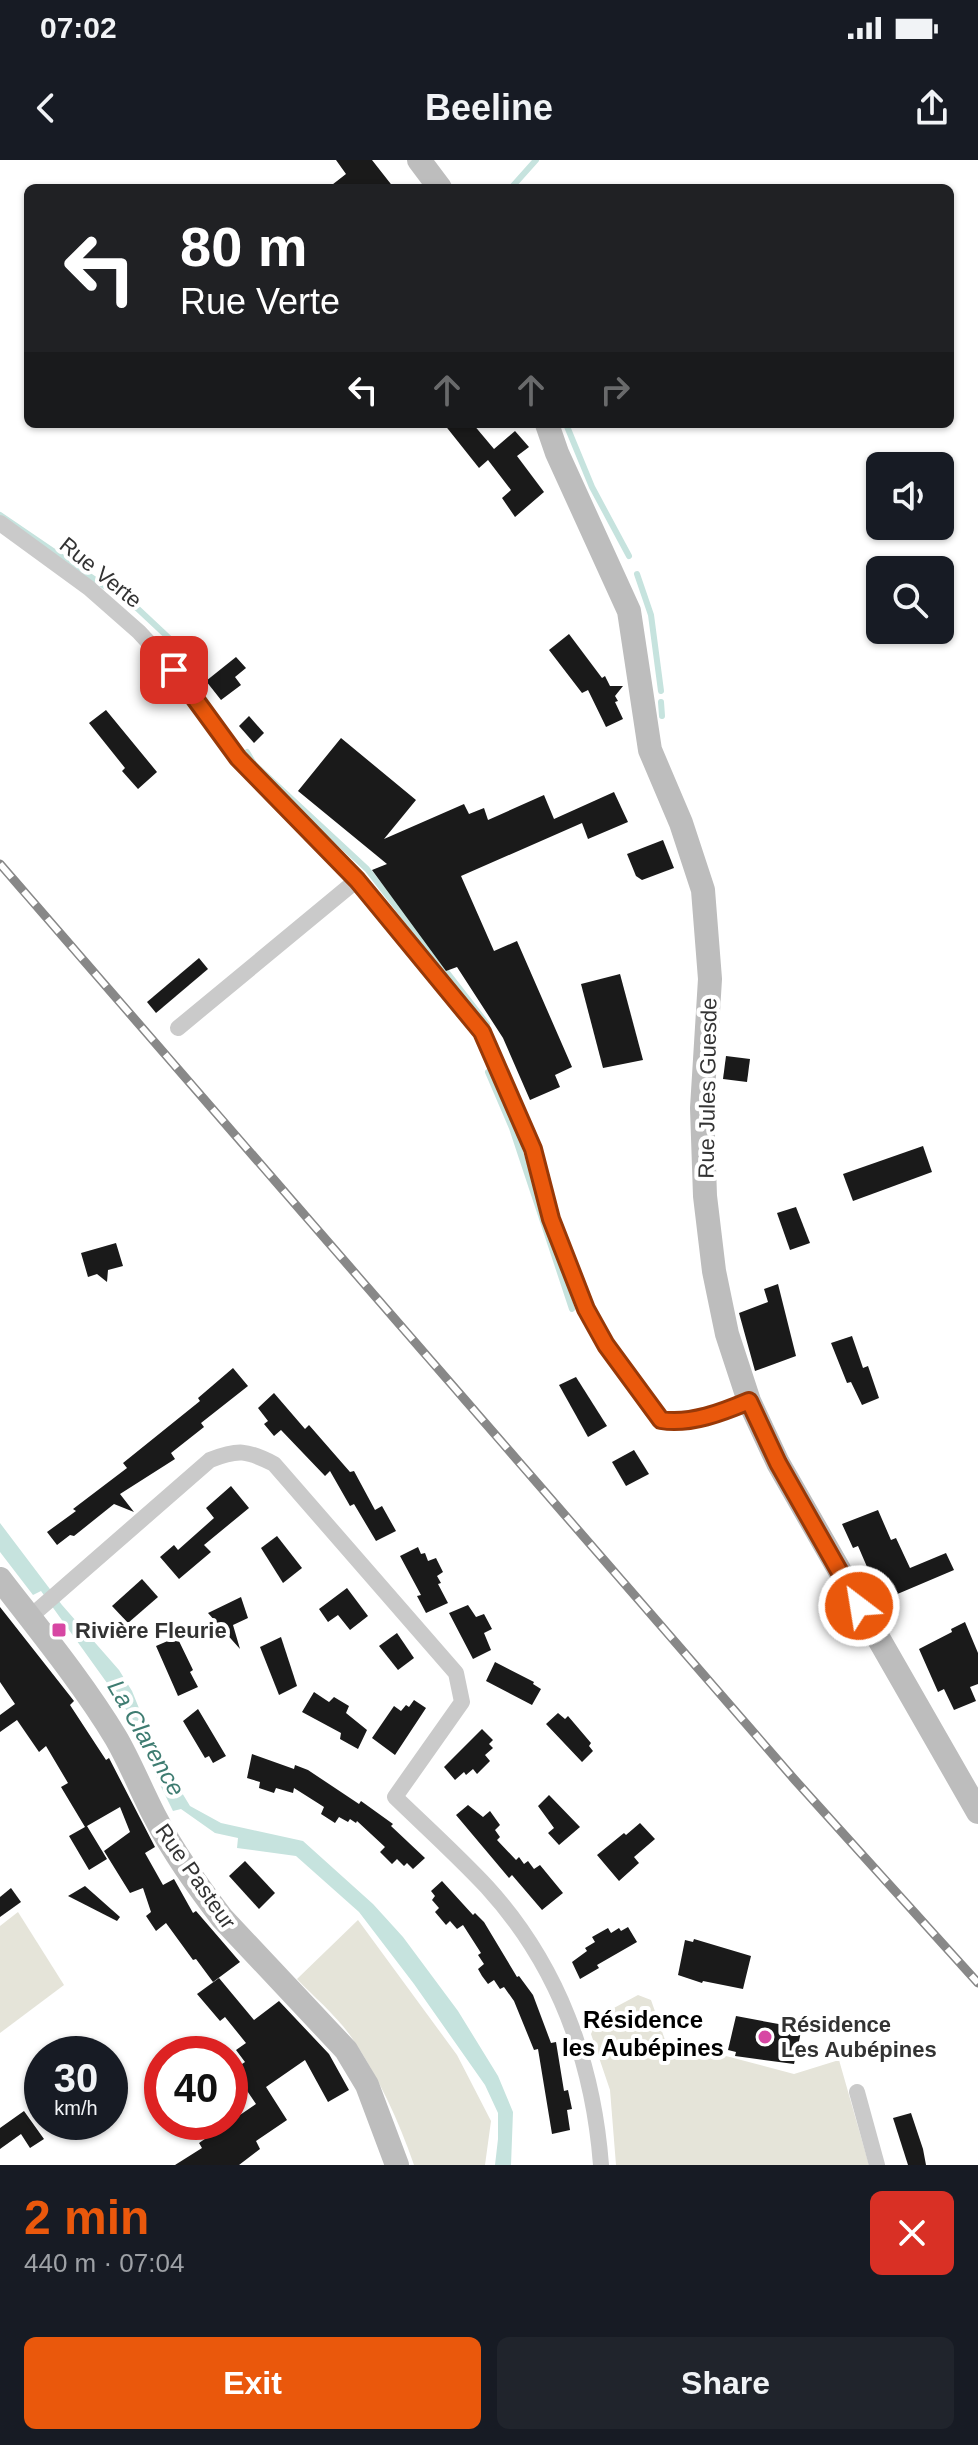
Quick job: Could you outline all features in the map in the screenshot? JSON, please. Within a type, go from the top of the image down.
[{"type":"street","points":[[419,160],[437,184]]},
{"type":"street","name":"Rue Jules Guesde","points":[[548,428],[629,611],[650,750],[681,823],[703,890],[710,979],[702,1108],[705,1196],[714,1271],[727,1334],[749,1401],[778,1463],[978,1812]]},
{"type":"street","name":"Rue Verte","points":[[0,523],[89,588],[139,632],[174,670],[238,758],[357,880],[482,1032],[533,1149],[551,1219],[586,1309],[606,1345],[652,1411],[661,1420],[683,1421],[749,1401]]},
{"type":"street","points":[[178,1028],[357,880]]},
{"type":"street","points":[[37,1612],[210,1460],[232,1451],[252,1453],[274,1464],[456,1673],[462,1702],[395,1797],[488,1888],[549,1973],[580,2047],[592,2096],[601,2165]]},
{"type":"street","name":"Rue Pasteur","points":[[0,1579],[37,1612],[118,1741],[155,1818],[206,1897],[346,2050],[367,2085],[397,2165]]},
{"type":"street","points":[[857,2092],[877,2165]]},
{"type":"shaded area","points":[[18,1912],[64,1985],[0,2033],[0,1926]]},
{"type":"shaded area","points":[[358,1920],[457,2055],[491,2121],[485,2165],[414,2165],[387,2099],[362,2053],[340,2022],[297,1979]]},
{"type":"shaded area","points":[[638,1995],[651,2000],[665,2040],[794,2074],[839,2060],[869,2165],[616,2165],[610,2090],[591,2034],[599,2016]]},
{"type":"water","name":"La Clarence","points":[[0,1523],[62,1605],[119,1670],[132,1691],[156,1750],[190,1806],[221,1823],[303,1841],[373,1904],[403,1937],[458,2011],[498,2076],[513,2112],[511,2165],[495,2165],[498,2113],[485,2085],[359,1912],[296,1856],[237,1848],[238,1838],[215,1833],[181,1809],[173,1811],[127,1718],[130,1715],[41,1591],[33,1595],[0,1552]]},
{"type":"building","points":[[336,160],[372,160],[391,184],[333,184],[346,174]]},
{"type":"building","points":[[447,428],[476,428],[494,449],[515,431],[529,447],[517,456],[544,492],[515,517],[502,498],[511,490],[488,460],[479,468]]},
{"type":"building","points":[[569,634],[610,686],[623,686],[615,696],[618,701],[615,702],[623,719],[606,727],[588,690],[582,693],[549,650]]},
{"type":"building","points":[[236,657],[246,668],[235,677],[241,685],[221,700],[206,681]]},
{"type":"building","points":[[106,710],[157,772],[138,789],[89,723]]},
{"type":"building","points":[[249,716],[264,733],[254,743],[239,726]]},
{"type":"building","points":[[341,738],[416,800],[384,839],[464,804],[469,814],[484,808],[488,820],[544,795],[554,819],[614,792],[628,822],[588,839],[582,823],[461,876],[494,951],[517,941],[572,1067],[555,1075],[560,1087],[530,1100],[503,1038],[457,967],[446,971],[372,870],[387,864],[298,791]]},
{"type":"building","points":[[663,840],[674,868],[642,880],[636,876],[627,854]]},
{"type":"building","points":[[199,958],[208,969],[156,1013],[147,1002]]},
{"type":"building","points":[[620,974],[643,1060],[603,1068],[581,984]]},
{"type":"building","points":[[726,1056],[750,1059],[747,1082],[723,1079]]},
{"type":"building","points":[[923,1146],[932,1172],[853,1201],[843,1174]]},
{"type":"building","points":[[796,1207],[810,1243],[790,1250],[777,1213]]},
{"type":"building","points":[[116,1243],[123,1266],[108,1270],[107,1282],[97,1274],[88,1277],[81,1253]]},
{"type":"building","points":[[778,1284],[796,1356],[755,1371],[739,1313],[768,1302],[764,1289]]},
{"type":"building","points":[[852,1336],[863,1368],[868,1366],[879,1398],[862,1405],[851,1382],[847,1383],[831,1343]]},
{"type":"building","points":[[233,1368],[248,1386],[201,1423],[204,1427],[171,1453],[175,1459],[120,1494],[134,1512],[114,1504],[74,1536],[70,1535],[57,1545],[47,1532],[127,1468],[123,1463],[200,1401],[198,1398]]},
{"type":"building","points":[[576,1377],[607,1426],[588,1437],[559,1385]]},
{"type":"building","points":[[274,1393],[305,1429],[309,1425],[350,1472],[354,1471],[375,1510],[382,1506],[396,1531],[376,1541],[354,1504],[350,1506],[330,1471],[325,1476],[281,1430],[274,1436],[264,1424],[268,1421],[258,1408]]},
{"type":"building","points":[[634,1450],[649,1474],[626,1486],[612,1462]]},
{"type":"building","points":[[231,1486],[249,1508],[204,1545],[211,1552],[179,1579],[160,1557],[174,1545],[178,1550],[214,1518],[206,1508]]},
{"type":"building","points":[[878,1510],[891,1540],[896,1538],[910,1568],[946,1553],[954,1570],[888,1598],[880,1581],[874,1583],[858,1546],[853,1548],[842,1524]]},
{"type":"building","points":[[277,1536],[302,1568],[283,1583],[261,1548]]},
{"type":"building","points":[[418,1547],[428,1561],[436,1558],[443,1572],[437,1576],[441,1583],[438,1584],[448,1603],[426,1613],[417,1596],[421,1595],[400,1556]]},
{"type":"building","points":[[142,1579],[158,1597],[128,1623],[112,1606]]},
{"type":"building","points":[[347,1588],[368,1616],[350,1630],[338,1615],[328,1622],[319,1609]]},
{"type":"building","points":[[241,1597],[248,1618],[233,1625],[240,1649],[208,1613]]},
{"type":"building","points":[[468,1605],[476,1617],[484,1614],[492,1629],[484,1633],[491,1650],[473,1659],[449,1613]]},
{"type":"building","points":[[0,1607],[74,1701],[70,1705],[106,1760],[109,1758],[155,1847],[145,1853],[163,1885],[174,1879],[193,1913],[196,1911],[240,1962],[213,1982],[166,1923],[156,1931],[146,1916],[151,1912],[143,1888],[130,1893],[104,1851],[130,1832],[120,1807],[87,1826],[107,1859],[89,1870],[69,1836],[85,1827],[61,1787],[68,1783],[46,1746],[39,1752],[17,1720],[0,1732],[0,1715],[15,1704],[0,1682]]},
{"type":"building","points":[[965,1622],[978,1653],[978,1684],[970,1687],[976,1701],[954,1710],[944,1689],[938,1692],[919,1649]]},
{"type":"building","points":[[397,1633],[414,1658],[398,1670],[379,1646]]},
{"type":"building","points":[[177,1637],[198,1687],[178,1696],[156,1646]]},
{"type":"building","points":[[281,1637],[297,1686],[279,1695],[260,1647]]},
{"type":"building","points":[[495,1662],[534,1682],[541,1689],[532,1705],[486,1681]]},
{"type":"building","points":[[314,1692],[329,1702],[334,1697],[349,1706],[346,1713],[367,1730],[358,1749],[340,1739],[341,1733],[302,1712]]},
{"type":"building","points":[[414,1700],[426,1708],[395,1755],[372,1738],[394,1706],[401,1711]]},
{"type":"building","points":[[198,1709],[226,1756],[213,1763],[209,1756],[205,1758],[183,1721]]},
{"type":"building","points":[[558,1713],[565,1719],[568,1716],[591,1743],[589,1746],[593,1751],[582,1762],[546,1724]]},
{"type":"building","points":[[482,1729],[493,1740],[489,1744],[493,1748],[485,1755],[490,1761],[477,1774],[473,1769],[455,1780],[444,1767]]},
{"type":"building","points":[[252,1754],[294,1769],[295,1765],[308,1770],[359,1804],[361,1801],[393,1824],[391,1826],[425,1858],[413,1869],[397,1859],[392,1864],[380,1852],[385,1847],[357,1821],[350,1819],[348,1822],[339,1817],[335,1823],[321,1814],[324,1807],[294,1788],[293,1793],[276,1788],[274,1793],[259,1788],[260,1782],[247,1778]]},
{"type":"building","points":[[549,1795],[580,1827],[559,1845],[548,1833],[554,1828],[538,1806]]},
{"type":"building","points":[[468,1805],[483,1817],[490,1811],[500,1825],[495,1830],[500,1837],[497,1840],[516,1860],[519,1857],[524,1864],[528,1861],[534,1869],[540,1865],[563,1893],[542,1910],[512,1875],[509,1878],[456,1815]]},
{"type":"building","points":[[640,1823],[655,1839],[634,1857],[639,1863],[619,1881],[597,1855]]},
{"type":"building","points":[[245,1861],[275,1893],[259,1909],[229,1876]]},
{"type":"building","points":[[442,1881],[473,1915],[475,1913],[484,1922],[517,1977],[533,1995],[551,2043],[556,2042],[564,2091],[568,2090],[572,2109],[567,2110],[570,2130],[552,2134],[538,2049],[534,2050],[514,2001],[504,1987],[500,1989],[494,1980],[488,1984],[482,1976],[478,1969],[484,1964],[478,1955],[481,1953],[463,1925],[457,1929],[450,1921],[446,1925],[435,1912],[439,1908],[432,1900],[435,1896],[431,1891]]},
{"type":"building","points":[[85,1886],[120,1917],[117,1921],[68,1896]]},
{"type":"building","points":[[11,1888],[21,1902],[0,1917],[0,1897]]},
{"type":"building","points":[[628,1927],[637,1942],[597,1965],[599,1968],[580,1979],[572,1962],[595,1942],[592,1937],[608,1928],[611,1933]]},
{"type":"building","name":"Résidence Les Aubépines","points":[[694,1939],[751,1956],[743,1989],[702,1983],[678,1975],[685,1940],[693,1942]]},
{"type":"building","points":[[219,1978],[254,2020],[279,2001],[329,2054],[349,2090],[328,2102],[305,2060],[266,2087],[287,2120],[256,2141],[260,2149],[239,2165],[175,2165],[202,2148],[199,2143],[203,2140],[248,2140],[248,2109],[256,2104],[248,2092],[248,2036],[240,2036],[225,2017],[220,2021],[197,1994]]},
{"type":"building","name":"Résidence Les Aubépines","points":[[736,2016],[784,2025],[783,2028],[801,2032],[794,2064],[735,2056],[736,2052],[728,2050]]},
{"type":"building","points":[[24,2111],[24,2139],[21,2134],[0,2149],[0,2128]]},
{"type":"building","points":[[911,2113],[926,2165],[908,2165],[893,2118]]},
{"type":"building","points":[[25,2140],[42,2140],[30,2148]]},
{"type":"waterway","points":[[515,184],[536,160]]},
{"type":"waterway","points":[[568,428],[592,487],[629,556]]},
{"type":"waterway","points":[[0,515],[138,609],[186,654],[197,682]]},
{"type":"waterway","points":[[637,574],[651,615],[661,691]]},
{"type":"waterway","points":[[661,702],[662,716]]},
{"type":"waterway","points":[[247,752],[254,764],[367,869],[487,1024]]},
{"type":"waterway","points":[[488,1072],[512,1128],[572,1309]]},
{"type":"railway","points":[[0,864],[794,1779],[978,1983]]},
{"type":"place","name":"Rivière Fleurie","points":[[59,1630]]},
{"type":"place","name":"Résidence Les Aubépines","points":[[765,2037]]},
{"type":"district","name":"Résidence les Aubépines","points":[[643,2034]]},
{"type":"route","points":[[174,670],[238,758],[357,880],[482,1032],[533,1149],[551,1219],[577,1289],[606,1345],[652,1411],[661,1420],[683,1421],[749,1401],[778,1463],[859,1606]]}]
